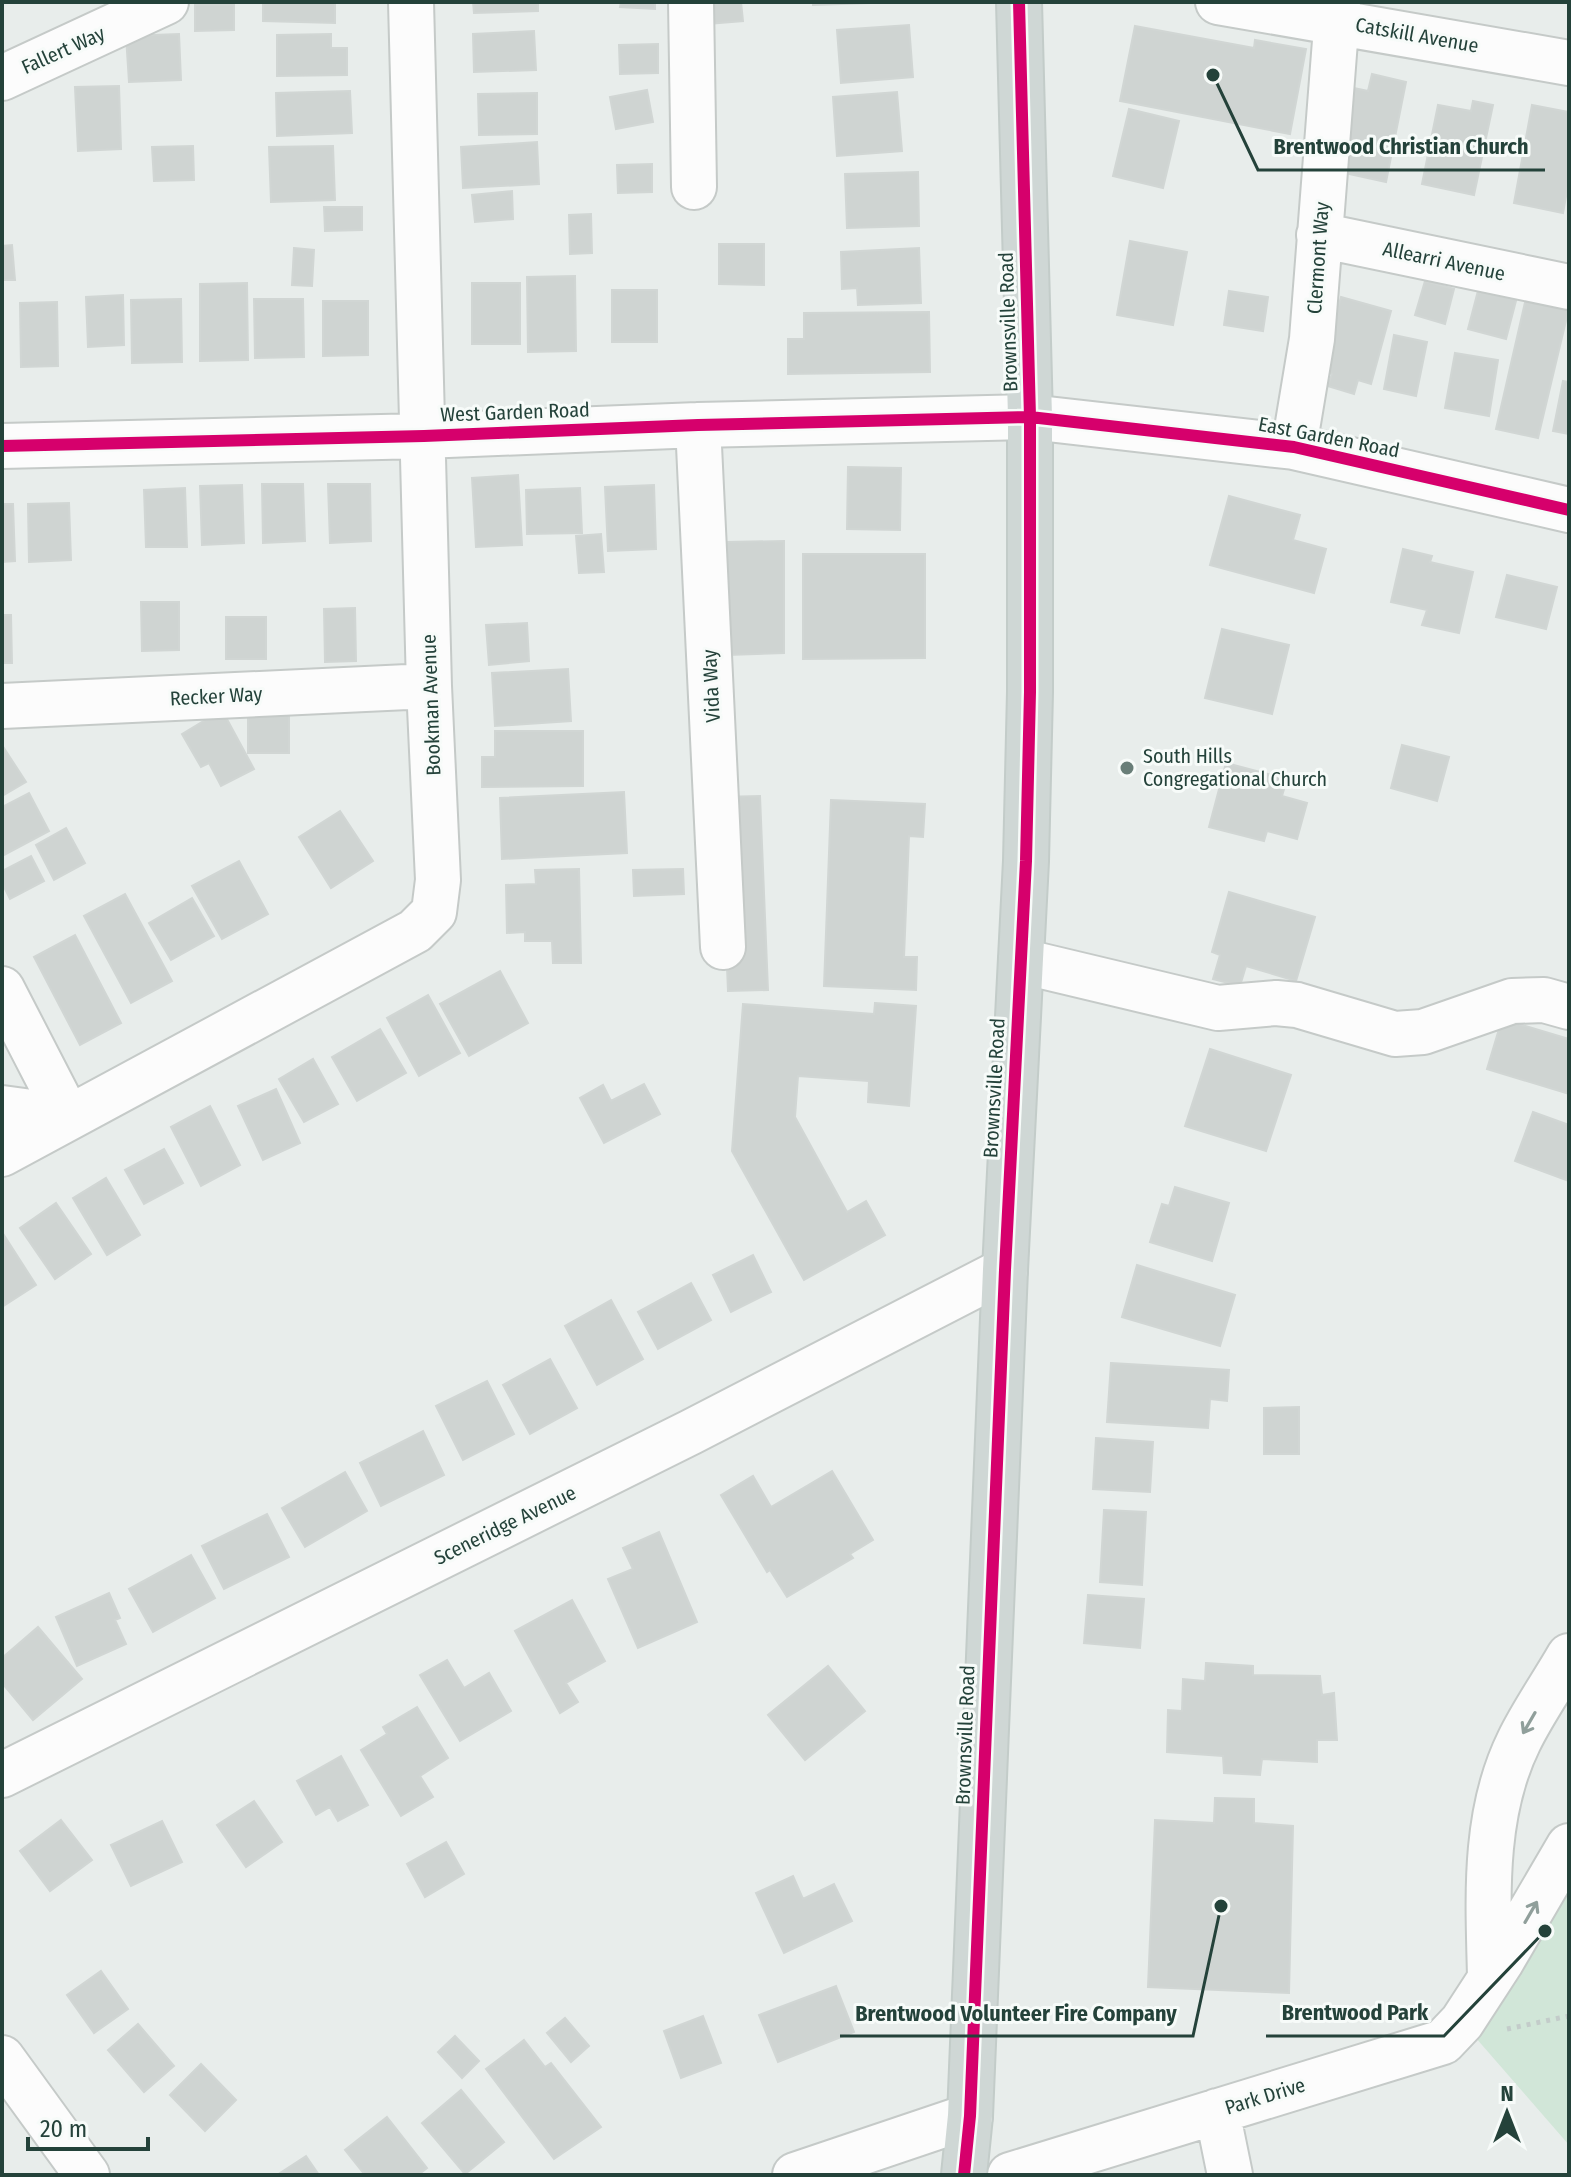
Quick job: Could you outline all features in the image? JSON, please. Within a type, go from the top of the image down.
[{"type":"main road","name":"Brownsville Road","points":[[964,2175],[970,2116],[1030,692],[1030,417],[1019,2]]},
{"type":"street","name":"Fallert Way","points":[[2,78],[166,2]]},
{"type":"street","name":"Bookman Avenue","points":[[2,1154],[415,931],[434,912],[438,880],[429,686],[411,2]]},
{"type":"street","points":[[691,2],[694,187]]},
{"type":"street","name":"Catskill Avenue","points":[[1218,2],[1336,11],[1569,63]]},
{"type":"street","name":"Clermont Way","points":[[1294,447],[1312,339],[1336,11]]},
{"type":"street","name":"Allearri Avenue","points":[[1319,235],[1569,287]]},
{"type":"street","name":"West Garden Road","points":[[2,446],[1030,417]]},
{"type":"street","name":"East Garden Road","points":[[1030,417],[1294,447],[1569,510]]},
{"type":"street","name":"Vida Way","points":[[698,425],[723,947]]},
{"type":"street","name":"Recker Way","points":[[2,706],[429,686]]},
{"type":"street","points":[[1021,961],[1218,1008],[1276,1003],[1297,1005],[1395,1034],[1423,1032],[1512,1001],[1544,1000],[1569,1007]]},
{"type":"street","points":[[2,989],[68,1117]]},
{"type":"street","points":[[2,1108],[68,1117]]},
{"type":"street","name":"Sceneridge Avenue","points":[[2,1775],[691,1432],[1005,1270]]},
{"type":"street","points":[[1490,1976],[1488,1890],[1492,1833],[1502,1789],[1519,1742],[1569,1656]]},
{"type":"street","name":"Park Drive","points":[[1010,2175],[1066,2168],[1217,2111],[1443,2042],[1462,2022],[1501,1962],[1569,1846]]},
{"type":"street","points":[[10,2083],[87,2175]]},
{"type":"street","points":[[1217,2111],[1230,2175]]},
{"type":"street","points":[[795,2175],[970,2116]]},
{"type":"green space","points":[[1569,1856],[1569,2145],[1462,2022]]},
{"type":"building","points":[[263,2],[335,2],[335,23],[263,21]]},
{"type":"building","points":[[473,2],[538,2],[538,11],[474,13]]},
{"type":"building","points":[[621,2],[655,2],[655,9],[620,7]]},
{"type":"building","points":[[706,2],[741,2],[743,21],[708,24]]},
{"type":"building","points":[[813,2],[900,2],[813,5]]},
{"type":"building","points":[[195,5],[234,5],[234,30],[195,31]]},
{"type":"building","points":[[909,25],[913,77],[841,83],[837,30]]},
{"type":"building","points":[[1135,26],[1254,48],[1255,40],[1306,49],[1290,134],[1120,101]]},
{"type":"building","points":[[534,31],[536,70],[474,72],[473,34]]},
{"type":"building","points":[[179,34],[181,80],[129,82],[126,36]]},
{"type":"building","points":[[331,34],[331,48],[347,48],[347,75],[277,76],[277,35]]},
{"type":"building","points":[[658,44],[658,73],[620,74],[619,45]]},
{"type":"building","points":[[1372,74],[1406,82],[1386,182],[1331,170],[1349,87],[1368,91]]},
{"type":"building","points":[[119,86],[121,149],[78,151],[75,87]]},
{"type":"building","points":[[647,90],[653,122],[616,129],[610,97]]},
{"type":"building","points":[[350,91],[352,133],[277,136],[276,93]]},
{"type":"building","points":[[897,92],[902,151],[837,156],[833,97]]},
{"type":"building","points":[[537,93],[537,134],[479,135],[478,94]]},
{"type":"building","points":[[1473,101],[1493,105],[1474,195],[1422,184],[1438,105],[1471,111]]},
{"type":"building","points":[[1532,105],[1569,112],[1569,180],[1563,213],[1514,203]]},
{"type":"building","points":[[1129,109],[1179,121],[1163,188],[1113,176]]},
{"type":"building","points":[[537,142],[539,184],[463,188],[461,147]]},
{"type":"building","points":[[193,146],[194,180],[154,181],[152,147]]},
{"type":"building","points":[[333,146],[335,200],[271,202],[269,147]]},
{"type":"building","points":[[652,164],[652,192],[618,193],[617,165]]},
{"type":"building","points":[[918,172],[919,226],[847,228],[845,174]]},
{"type":"building","points":[[512,191],[513,219],[475,222],[472,195]]},
{"type":"building","points":[[324,207],[362,207],[362,230],[325,231]]},
{"type":"building","points":[[591,214],[592,253],[570,254],[569,215]]},
{"type":"building","points":[[1130,241],[1187,252],[1173,325],[1117,315]]},
{"type":"building","points":[[719,244],[764,244],[764,285],[719,284]]},
{"type":"building","points":[[12,245],[15,280],[2,280],[2,246]]},
{"type":"building","points":[[294,248],[314,250],[312,286],[292,285]]},
{"type":"building","points":[[919,248],[921,303],[858,305],[857,288],[842,289],[841,252]]},
{"type":"building","points":[[575,276],[576,351],[528,352],[527,277]]},
{"type":"building","points":[[1425,281],[1454,289],[1445,324],[1415,315]]},
{"type":"building","points":[[247,283],[248,360],[200,361],[200,284]]},
{"type":"building","points":[[472,283],[520,283],[520,344],[472,344]]},
{"type":"building","points":[[1479,287],[1517,297],[1506,339],[1468,329]]},
{"type":"building","points":[[612,290],[657,290],[657,342],[612,342]]},
{"type":"building","points":[[1229,291],[1268,297],[1263,331],[1224,325]]},
{"type":"building","points":[[123,295],[124,345],[88,347],[86,297]]},
{"type":"building","points":[[1341,297],[1391,311],[1371,384],[1358,380],[1354,394],[1328,386],[1332,374],[1321,371]]},
{"type":"building","points":[[1526,298],[1569,308],[1538,438],[1496,429]]},
{"type":"building","points":[[181,299],[182,362],[132,363],[131,300]]},
{"type":"building","points":[[254,299],[303,299],[304,357],[255,358]]},
{"type":"building","points":[[323,301],[368,301],[368,355],[323,356]]},
{"type":"building","points":[[57,302],[58,366],[21,367],[20,303]]},
{"type":"building","points":[[929,312],[930,372],[788,374],[788,339],[804,339],[804,313]]},
{"type":"building","points":[[1394,335],[1427,342],[1416,396],[1384,389]]},
{"type":"building","points":[[1455,353],[1498,360],[1489,416],[1445,408]]},
{"type":"building","points":[[1563,381],[1569,382],[1569,434],[1553,431]]},
{"type":"building","points":[[848,467],[901,468],[900,530],[847,529]]},
{"type":"building","points":[[518,475],[522,545],[476,547],[472,478]]},
{"type":"building","points":[[262,484],[303,484],[305,541],[263,543]]},
{"type":"building","points":[[328,484],[370,484],[371,541],[330,543]]},
{"type":"building","points":[[242,485],[244,543],[202,545],[200,486]]},
{"type":"building","points":[[654,485],[656,549],[608,551],[605,487]]},
{"type":"building","points":[[185,488],[187,547],[146,547],[144,490]]},
{"type":"building","points":[[580,488],[582,533],[527,534],[526,490]]},
{"type":"building","points":[[1229,496],[1300,515],[1293,540],[1326,549],[1314,593],[1210,565]]},
{"type":"building","points":[[69,503],[71,560],[29,562],[28,504]]},
{"type":"building","points":[[2,504],[13,504],[15,561],[2,562]]},
{"type":"building","points":[[601,534],[604,572],[579,573],[576,536]]},
{"type":"building","points":[[784,541],[784,653],[728,655],[727,542]]},
{"type":"building","points":[[1403,549],[1432,556],[1430,562],[1473,572],[1459,633],[1422,625],[1427,610],[1391,602]]},
{"type":"building","points":[[803,554],[925,554],[925,658],[803,659]]},
{"type":"building","points":[[1507,575],[1557,587],[1546,629],[1496,617]]},
{"type":"building","points":[[141,602],[179,602],[179,650],[142,651]]},
{"type":"building","points":[[355,608],[356,661],[325,662],[324,609]]},
{"type":"building","points":[[2,615],[11,615],[12,663],[2,663]]},
{"type":"building","points":[[226,617],[266,617],[266,659],[226,659]]},
{"type":"building","points":[[527,623],[529,661],[489,665],[486,625]]},
{"type":"building","points":[[1222,629],[1289,645],[1272,714],[1205,698]]},
{"type":"building","points":[[568,669],[571,721],[495,726],[492,673]]},
{"type":"building","points":[[222,710],[254,769],[221,786],[209,763],[201,767],[182,734]]},
{"type":"building","points":[[248,712],[289,712],[289,753],[248,753]]},
{"type":"building","points":[[495,731],[583,731],[583,786],[482,787],[482,757],[495,757]]},
{"type":"building","points":[[2,745],[26,782],[2,796]]},
{"type":"building","points":[[1402,745],[1449,757],[1437,801],[1391,788]]},
{"type":"building","points":[[1226,763],[1287,779],[1282,796],[1307,803],[1297,839],[1267,831],[1264,841],[1209,827]]},
{"type":"building","points":[[624,792],[627,853],[502,859],[500,798]]},
{"type":"building","points":[[29,793],[49,831],[2,856],[2,807]]},
{"type":"building","points":[[760,796],[768,990],[728,991],[720,797]]},
{"type":"building","points":[[831,800],[925,804],[923,837],[909,836],[904,957],[917,957],[916,990],[824,986]]},
{"type":"building","points":[[340,811],[373,861],[331,888],[299,837]]},
{"type":"building","points":[[66,828],[85,863],[54,880],[36,845]]},
{"type":"building","points":[[31,856],[44,881],[10,899],[2,883],[2,871]]},
{"type":"building","points":[[239,861],[268,914],[222,939],[192,886]]},
{"type":"building","points":[[579,869],[581,963],[553,963],[552,941],[525,941],[525,932],[507,933],[506,885],[536,884],[535,870]]},
{"type":"building","points":[[683,869],[684,894],[634,896],[633,870]]},
{"type":"building","points":[[1229,892],[1315,917],[1296,981],[1246,966],[1240,986],[1213,979],[1220,955],[1212,952]]},
{"type":"building","points":[[125,894],[172,981],[131,1003],[84,916]]},
{"type":"building","points":[[192,898],[214,936],[171,960],[149,923]]},
{"type":"building","points":[[75,935],[121,1023],[80,1045],[34,957]]},
{"type":"building","points":[[500,971],[528,1023],[469,1056],[440,1004]]},
{"type":"building","points":[[428,995],[460,1053],[419,1076],[387,1018]]},
{"type":"building","points":[[875,1003],[916,1006],[909,1106],[868,1102],[869,1081],[798,1076],[795,1117],[847,1212],[866,1201],[885,1235],[804,1280],[732,1151],[743,1004],[874,1014]]},
{"type":"building","points":[[1502,1019],[1569,1039],[1569,1094],[1487,1069]]},
{"type":"building","points":[[380,1029],[406,1073],[357,1101],[332,1057]]},
{"type":"building","points":[[1210,1049],[1291,1075],[1266,1151],[1185,1126]]},
{"type":"building","points":[[313,1059],[338,1104],[304,1122],[279,1079]]},
{"type":"building","points":[[644,1084],[660,1114],[604,1143],[580,1098],[603,1085],[611,1101]]},
{"type":"building","points":[[276,1089],[300,1143],[263,1160],[238,1106]]},
{"type":"building","points":[[210,1106],[240,1165],[201,1186],[171,1127]]},
{"type":"building","points":[[1533,1112],[1569,1125],[1569,1181],[1515,1161]]},
{"type":"building","points":[[164,1149],[183,1183],[144,1204],[125,1170]]},
{"type":"building","points":[[106,1178],[140,1235],[107,1255],[73,1198]]},
{"type":"building","points":[[1175,1187],[1229,1203],[1212,1261],[1150,1242],[1162,1204],[1169,1206]]},
{"type":"building","points":[[56,1203],[91,1254],[55,1279],[20,1228]]},
{"type":"building","points":[[2,1232],[36,1285],[2,1307]]},
{"type":"building","points":[[753,1255],[771,1292],[731,1312],[713,1275]]},
{"type":"building","points":[[1137,1265],[1235,1295],[1220,1346],[1122,1317]]},
{"type":"building","points":[[691,1283],[711,1320],[658,1349],[638,1312]]},
{"type":"building","points":[[611,1300],[643,1359],[597,1385],[565,1326]]},
{"type":"building","points":[[550,1359],[577,1408],[530,1434],[503,1385]]},
{"type":"building","points":[[1111,1363],[1229,1370],[1227,1401],[1210,1399],[1208,1428],[1107,1422]]},
{"type":"building","points":[[487,1381],[514,1434],[463,1460],[436,1406]]},
{"type":"building","points":[[1299,1407],[1299,1454],[1264,1454],[1264,1408]]},
{"type":"building","points":[[423,1431],[444,1475],[381,1506],[360,1463]]},
{"type":"building","points":[[1096,1438],[1153,1442],[1150,1492],[1093,1489]]},
{"type":"building","points":[[832,1471],[873,1540],[850,1554],[853,1558],[787,1597],[770,1570],[767,1572],[721,1495],[753,1476],[771,1507]]},
{"type":"building","points":[[345,1472],[367,1511],[305,1547],[282,1508]]},
{"type":"building","points":[[1104,1510],[1146,1512],[1142,1585],[1100,1582]]},
{"type":"building","points":[[267,1514],[289,1557],[224,1589],[202,1546]]},
{"type":"building","points":[[659,1532],[697,1622],[638,1648],[608,1579],[633,1569],[623,1548]]},
{"type":"building","points":[[191,1555],[215,1598],[153,1632],[129,1589]]},
{"type":"building","points":[[109,1593],[120,1618],[115,1620],[126,1644],[77,1666],[56,1617]]},
{"type":"building","points":[[1088,1595],[1144,1599],[1140,1648],[1084,1643]]},
{"type":"building","points":[[572,1600],[605,1661],[566,1683],[578,1702],[560,1713],[515,1631]]},
{"type":"building","points":[[38,1627],[82,1679],[33,1720],[2,1683],[2,1658]]},
{"type":"building","points":[[447,1660],[464,1688],[489,1673],[511,1711],[460,1741],[420,1675]]},
{"type":"building","points":[[1206,1663],[1253,1666],[1253,1675],[1320,1676],[1322,1695],[1334,1693],[1337,1740],[1317,1740],[1317,1762],[1262,1759],[1260,1775],[1224,1773],[1223,1756],[1167,1752],[1168,1710],[1182,1711],[1183,1679],[1205,1681]]},
{"type":"building","points":[[828,1666],[865,1711],[805,1760],[768,1715]]},
{"type":"building","points":[[417,1707],[448,1758],[420,1776],[433,1797],[401,1816],[361,1750],[387,1734],[383,1727]]},
{"type":"building","points":[[341,1756],[368,1805],[338,1821],[330,1807],[316,1815],[297,1781]]},
{"type":"building","points":[[1215,1798],[1254,1799],[1254,1823],[1293,1826],[1289,1993],[1148,1987],[1155,1820],[1214,1823]]},
{"type":"building","points":[[254,1801],[282,1842],[246,1867],[217,1825]]},
{"type":"building","points":[[61,1820],[92,1860],[50,1891],[20,1851]]},
{"type":"building","points":[[162,1821],[182,1862],[131,1886],[111,1845]]},
{"type":"building","points":[[446,1842],[464,1874],[425,1897],[407,1864]]},
{"type":"building","points":[[793,1876],[803,1899],[834,1884],[852,1921],[784,1953],[756,1893]]},
{"type":"building","points":[[101,1971],[128,2009],[94,2033],[67,1995]]},
{"type":"building","points":[[836,1986],[854,2032],[778,2062],[759,2015]]},
{"type":"building","points":[[703,2016],[721,2063],[681,2078],[664,2031]]},
{"type":"building","points":[[565,2018],[589,2046],[571,2062],[547,2033]]},
{"type":"building","points":[[138,2024],[174,2066],[144,2092],[108,2050]]},
{"type":"building","points":[[455,2036],[479,2061],[462,2078],[438,2052]]},
{"type":"building","points":[[524,2040],[545,2067],[551,2063],[601,2127],[554,2159],[486,2069]]},
{"type":"building","points":[[201,2064],[236,2100],[205,2131],[170,2095]]},
{"type":"building","points":[[461,2090],[504,2142],[465,2174],[422,2123]]},
{"type":"building","points":[[387,2117],[427,2168],[418,2175],[365,2175],[345,2150]]},
{"type":"building","points":[[306,2156],[319,2175],[277,2175]]},
{"type":"cycle path","points":[[964,2175],[970,2116],[1005,1270],[1026,861],[1030,692],[1030,417],[1019,2]]},
{"type":"cycle path","points":[[2,446],[1030,417],[1294,447],[1569,510]]},
{"type":"place","name":"Brentwood Christian Church","points":[[1213,75]]},
{"type":"place","name":"South Hills Congregational Church","points":[[1127,768]]},
{"type":"place","name":"Brentwood Volunteer Fire Company","points":[[1221,1906]]},
{"type":"place","name":"Brentwood Park","points":[[1545,1931]]}]
